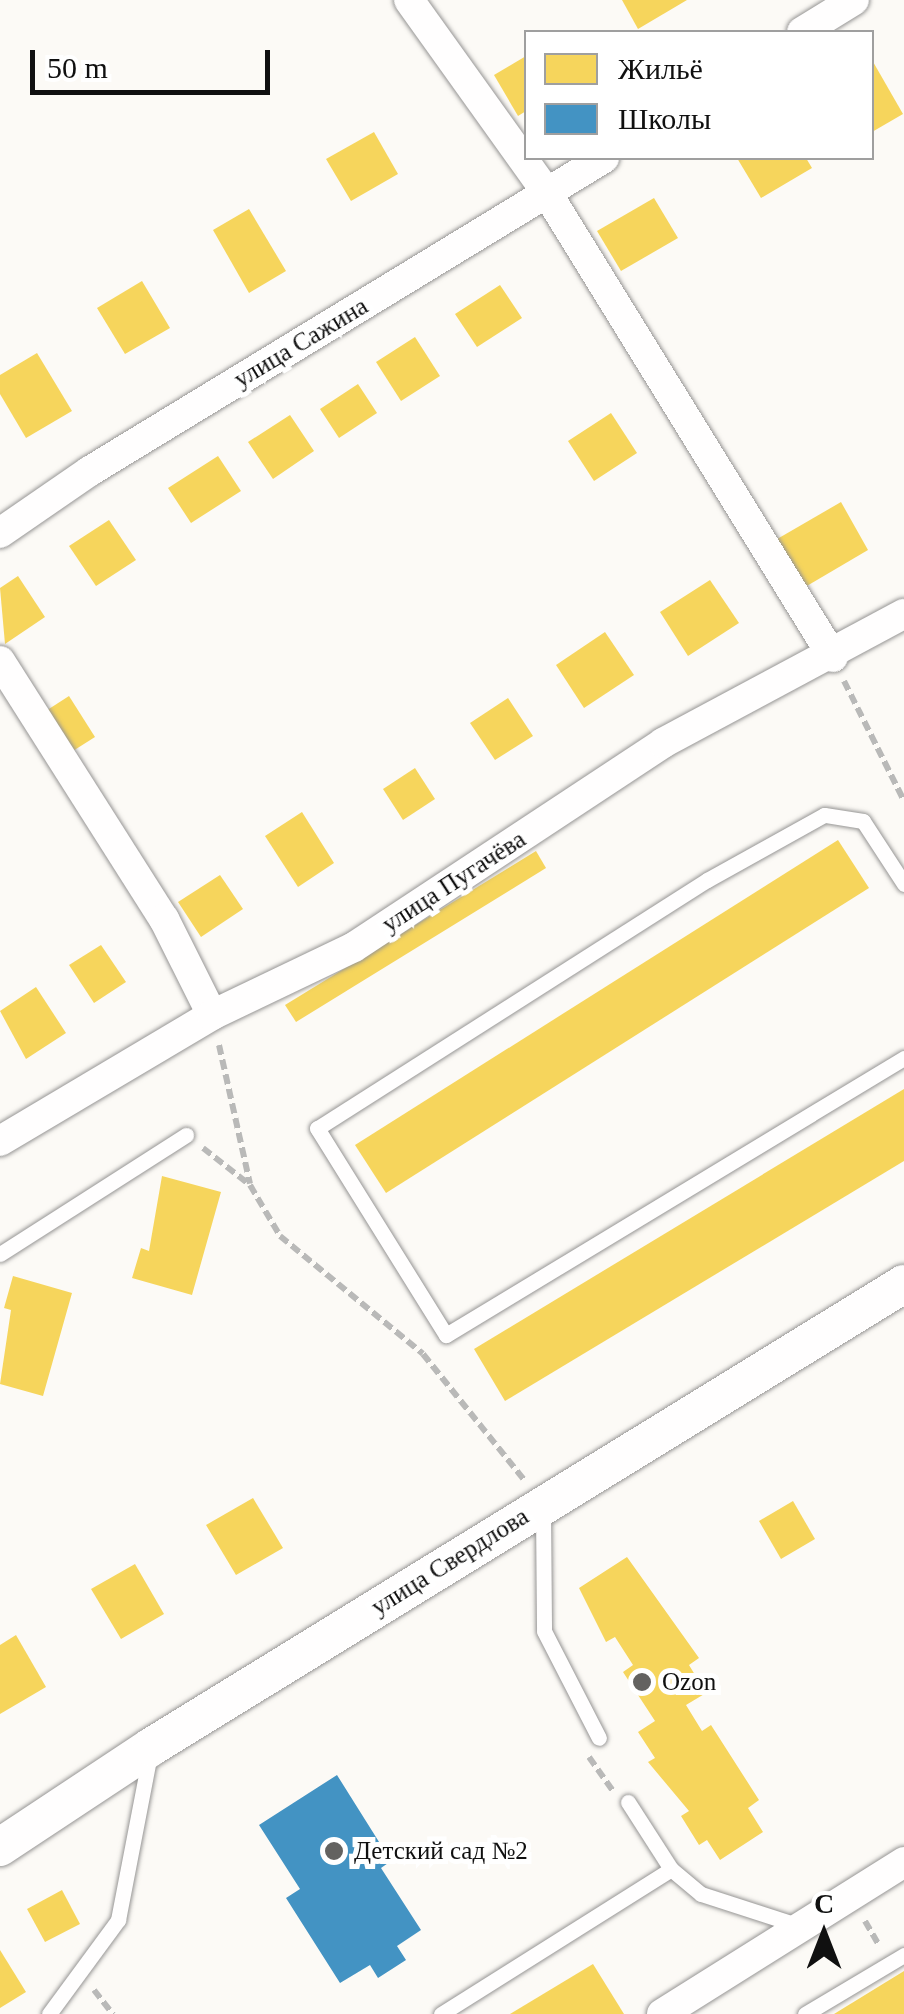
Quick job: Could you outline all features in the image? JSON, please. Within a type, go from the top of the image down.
[{"type":"street","points":[[409,0],[547,194],[833,657]]},
{"type":"street","points":[[805,30],[854,0]]},
{"type":"street","name":"улица Сажина","points":[[0,533],[90,471],[601,160]]},
{"type":"street","name":"улица Пугачёва","points":[[0,1141],[212,1014],[354,947],[663,743],[833,657],[904,614]]},
{"type":"street","points":[[0,662],[164,918],[212,1014]]},
{"type":"street","name":"улица Свердлова","points":[[0,1847],[152,1746],[904,1284]]},
{"type":"street","points":[[662,2014],[797,1925],[904,1862]]},
{"type":"lane","points":[[904,884],[862,822],[824,815],[707,880],[317,1128],[446,1335],[904,1058]]},
{"type":"lane","points":[[0,1254],[186,1135]]},
{"type":"lane","points":[[543,1504],[544,1631],[599,1738]]},
{"type":"lane","points":[[49,2014],[118,1920],[152,1746]]},
{"type":"lane","points":[[628,1802],[671,1869],[701,1894],[797,1925]]},
{"type":"lane","points":[[441,2014],[671,1869]]},
{"type":"lane","points":[[805,2014],[897,1959]]},
{"type":"path","points":[[833,657],[904,800]]},
{"type":"path","points":[[212,1014],[250,1185],[280,1236],[423,1354],[543,1504]]},
{"type":"path","points":[[186,1135],[250,1185]]},
{"type":"path","points":[[583,1745],[606,1786]]},
{"type":"path","points":[[850,1894],[897,1959]]},
{"type":"path","points":[[81,1974],[113,2014]]},
{"type":"building: Жильё","points":[[622,0],[687,0],[638,29]]},
{"type":"building: Жильё","points":[[524,57],[524,112],[518,116],[494,75]]},
{"type":"building: Жильё","points":[[874,63],[903,114],[874,131]]},
{"type":"building: Жильё","points":[[374,132],[398,174],[351,201],[326,159]]},
{"type":"building: Жильё","points":[[738,160],[807,160],[812,168],[761,198]]},
{"type":"building: Жильё","points":[[654,198],[678,238],[621,271],[597,231]]},
{"type":"building: Жильё","points":[[249,209],[286,271],[249,293],[213,230]]},
{"type":"building: Жильё","points":[[142,281],[170,328],[125,354],[97,308]]},
{"type":"building: Жильё","points":[[500,285],[522,318],[477,347],[455,314]]},
{"type":"building: Жильё","points":[[415,337],[440,376],[401,401],[376,362]]},
{"type":"building: Жильё","points":[[37,353],[72,411],[26,438],[0,394],[0,375]]},
{"type":"building: Жильё","points":[[358,384],[377,413],[339,438],[320,409]]},
{"type":"building: Жильё","points":[[611,413],[637,453],[594,481],[568,441]]},
{"type":"building: Жильё","points":[[290,415],[314,451],[273,479],[248,442]]},
{"type":"building: Жильё","points":[[218,456],[241,491],[191,523],[168,488]]},
{"type":"building: Жильё","points":[[841,502],[868,550],[800,590],[772,542]]},
{"type":"building: Жильё","points":[[109,520],[136,560],[96,586],[69,546]]},
{"type":"building: Жильё","points":[[18,576],[45,617],[5,644],[0,588]]},
{"type":"building: Жильё","points":[[710,580],[739,623],[688,656],[660,612]]},
{"type":"building: Жильё","points":[[605,632],[634,675],[584,708],[556,665]]},
{"type":"building: Жильё","points":[[69,696],[95,737],[65,756],[38,716]]},
{"type":"building: Жильё","points":[[508,698],[533,736],[495,760],[470,723]]},
{"type":"building: Жильё","points":[[415,768],[435,799],[403,820],[383,789]]},
{"type":"building: Жильё","points":[[302,812],[334,863],[298,887],[265,836]]},
{"type":"building: Жильё","points":[[838,840],[869,888],[386,1193],[355,1145]]},
{"type":"building: Жильё","points":[[536,851],[546,868],[296,1022],[285,1005]]},
{"type":"building: Жильё","points":[[220,875],[243,909],[201,937],[178,902]]},
{"type":"building: Жильё","points":[[101,945],[126,982],[94,1003],[69,965]]},
{"type":"building: Жильё","points":[[36,987],[66,1033],[26,1059],[0,1011]]},
{"type":"building: Жильё","points":[[904,1089],[904,1161],[505,1401],[474,1349]]},
{"type":"building: Жильё","points":[[162,1176],[221,1192],[192,1295],[132,1278],[141,1248],[149,1251]]},
{"type":"building: Жильё","points":[[13,1276],[72,1293],[43,1396],[0,1384],[11,1310],[4,1308]]},
{"type":"building: Жильё","points":[[253,1498],[283,1548],[236,1575],[206,1525]]},
{"type":"building: Жильё","points":[[793,1501],[815,1539],[781,1559],[759,1521]]},
{"type":"building: Жильё","points":[[627,1557],[699,1658],[689,1665],[706,1693],[686,1705],[702,1731],[711,1725],[759,1800],[748,1808],[763,1832],[720,1860],[707,1840],[699,1845],[681,1816],[689,1811],[648,1762],[655,1758],[638,1732],[655,1721],[623,1672],[633,1665],[615,1637],[606,1642],[579,1588]]},
{"type":"building: Жильё","points":[[135,1564],[164,1614],[121,1639],[91,1589]]},
{"type":"building: Жильё","points":[[16,1635],[46,1687],[0,1714],[0,1645]]},
{"type":"building: Жильё","points":[[62,1890],[80,1924],[45,1942],[27,1909]]},
{"type":"building: Жильё","points":[[0,1950],[26,1992],[0,2008]]},
{"type":"building: Жильё","points":[[593,1964],[624,2014],[510,2014]]},
{"type":"building: Жильё","points":[[904,1971],[904,2014],[834,2014]]},
{"type":"building: Школы","points":[[337,1775],[391,1861],[381,1868],[421,1930],[397,1946],[406,1960],[378,1978],[370,1965],[340,1983],[286,1898],[300,1889],[259,1825]]},
{"type":"place","name":"Ozon","points":[[642,1682]]},
{"type":"place","name":"Детский сад №2","points":[[334,1851]]}]
